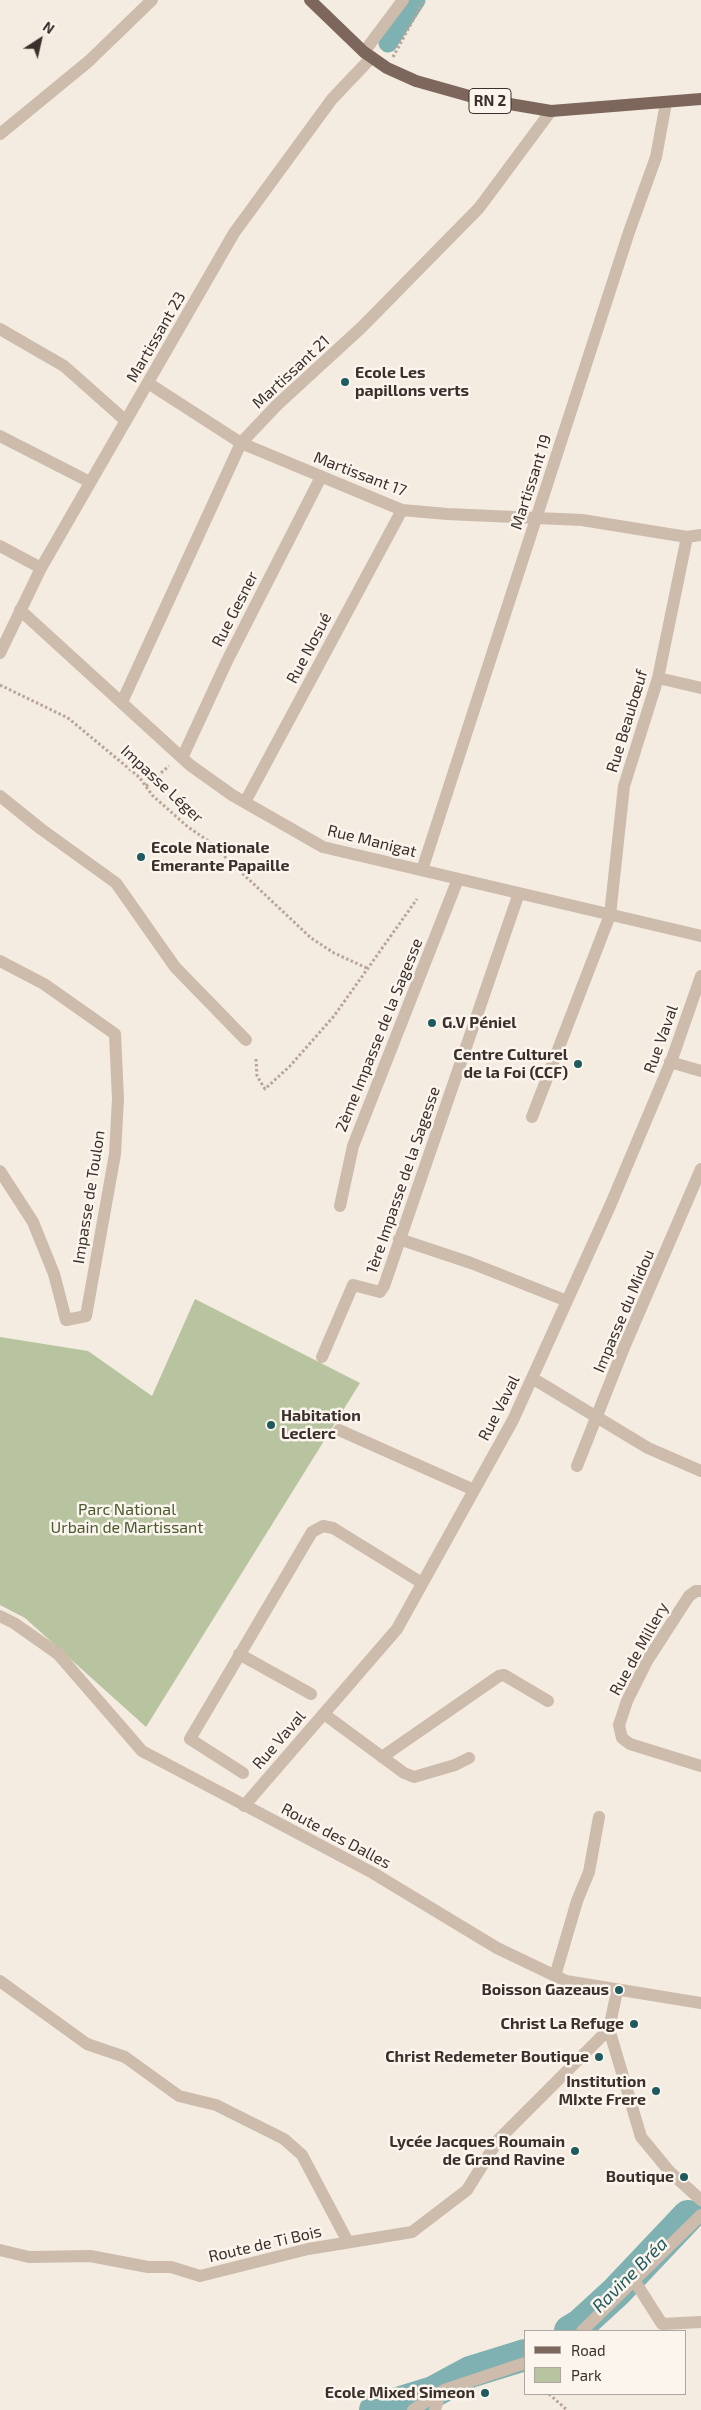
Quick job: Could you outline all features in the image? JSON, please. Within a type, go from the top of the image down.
[{"type":"main road","name":"RN 2","points":[[310,0],[368,55],[387,68],[416,81],[480,99],[551,111],[701,99]]},
{"type":"street","points":[[0,134],[89,61],[152,0]]},
{"type":"street","name":"Martissant 23","points":[[0,653],[41,568],[234,232],[332,99],[368,55],[403,0]]},
{"type":"street","name":"Martissant 19","points":[[422,870],[629,232],[656,157],[666,103]]},
{"type":"street","name":"Martissant 21","points":[[122,702],[241,443],[277,405],[362,326],[479,208],[551,111]]},
{"type":"street","points":[[0,329],[64,366],[126,420]]},
{"type":"street","name":"Martissant 17","points":[[148,383],[241,443],[402,510],[582,520],[687,537],[701,535]]},
{"type":"street","points":[[0,436],[90,482]]},
{"type":"street","name":"Rue Gesner","points":[[182,758],[227,661],[321,477]]},
{"type":"street","name":"Rue Nosué","points":[[245,802],[402,510]]},
{"type":"street","name":"Rue Beaubœuf","points":[[532,1116],[610,915],[624,786],[658,678],[687,537]]},
{"type":"street","points":[[0,546],[41,568]]},
{"type":"street","name":"Rue Manigat","points":[[20,610],[182,758],[245,802],[323,847],[701,936]]},
{"type":"street","points":[[658,678],[701,688]]},
{"type":"street","points":[[0,796],[41,829],[116,883],[175,967],[246,1040]]},
{"type":"street","name":"2ème Impasse de la Sagesse","points":[[340,1206],[353,1146],[458,879]]},
{"type":"street","name":"1ère Impasse de la Sagesse","points":[[322,1357],[353,1285],[380,1292],[519,893]]},
{"type":"street","name":"Impasse de Toulon","points":[[0,960],[44,984],[115,1034],[118,1099],[115,1154],[86,1316],[66,1320],[54,1274],[33,1222],[0,1170]]},
{"type":"street","name":"Rue Vaval","points":[[244,1806],[397,1630],[513,1420],[610,1206],[670,1062],[701,976]]},
{"type":"street","points":[[670,1062],[701,1071]]},
{"type":"street","name":"Impasse du Midou","points":[[577,1466],[625,1345],[701,1168]]},
{"type":"street","points":[[399,1239],[472,1263],[567,1300]]},
{"type":"street","points":[[532,1378],[648,1448],[701,1471]]},
{"type":"street","points":[[339,1430],[474,1490]]},
{"type":"street","points":[[243,1773],[190,1739],[306,1538],[323,1526],[333,1528],[422,1583]]},
{"type":"street","name":"Rue de Millery","points":[[701,1592],[696,1592],[689,1596],[647,1661],[627,1701],[619,1725],[622,1738],[630,1744],[701,1766]]},
{"type":"street","name":"Route des Dalles","points":[[0,1616],[14,1623],[58,1654],[142,1751],[373,1872],[497,1948],[566,1981],[617,1991],[701,2003]]},
{"type":"street","points":[[240,1654],[311,1694]]},
{"type":"street","points":[[382,1757],[499,1676],[504,1675],[548,1701]]},
{"type":"street","points":[[324,1714],[404,1773],[414,1777],[455,1765],[469,1758]]},
{"type":"street","points":[[556,1976],[577,1901],[589,1872],[599,1818]]},
{"type":"street","points":[[0,1981],[87,2044],[125,2057],[179,2096],[216,2105],[284,2139],[302,2155],[348,2242]]},
{"type":"street","points":[[617,1991],[609,2029],[641,2137],[670,2172],[701,2200]]},
{"type":"street","name":"Route de Ti Bois","points":[[0,2250],[29,2257],[90,2256],[148,2267],[171,2267],[200,2276],[308,2249],[412,2232],[468,2190],[498,2140],[609,2029]]},
{"type":"street","points":[[583,2330],[701,2215]]},
{"type":"street","points":[[634,2280],[662,2324],[701,2322]]},
{"type":"street","points":[[413,2410],[441,2392],[524,2363]]},
{"type":"street","points":[[435,2410],[441,2392]]},
{"type":"path","points":[[387,68],[424,0]]},
{"type":"path","name":"Impasse Léger","points":[[0,685],[68,718],[98,745],[120,760],[139,777],[169,811],[207,840],[312,938],[334,953],[369,969]]},
{"type":"path","points":[[146,786],[173,762],[182,758]]},
{"type":"path","points":[[256,1059],[257,1076],[265,1088],[290,1066],[328,1023],[369,969],[417,899]]},
{"type":"path","points":[[550,2395],[567,2410]]},
{"type":"green space","name":"Parc National Urbain de Martissant","points":[[195,1299],[360,1383],[146,1727],[25,1618],[0,1605],[0,1337],[88,1351],[152,1396]]},
{"type":"waterway","points":[[388,43],[416,0]]},
{"type":"waterway","name":"Ravine Bréa","points":[[572,2330],[580,2325],[616,2292],[688,2216]]},
{"type":"waterway","name":"Ravine Bréa","points":[[375,2410],[433,2392],[470,2372],[524,2355]]},
{"type":"place","name":"Ecole Les papillons verts","points":[[345,382]]},
{"type":"place","name":"Ecole Nationale Emerante Papaille","points":[[141,857]]},
{"type":"place","name":"G.V Péniel","points":[[432,1023]]},
{"type":"place","name":"Centre Culturel de la Foi (CCF)","points":[[578,1064]]},
{"type":"place","name":"Habitation Leclerc","points":[[271,1425]]},
{"type":"place","name":"Boisson Gazeaus","points":[[619,1990]]},
{"type":"place","name":"Christ La Refuge","points":[[634,2024]]},
{"type":"place","name":"Christ Redemeter Boutique","points":[[599,2057]]},
{"type":"place","name":"Institution MIxte Frere","points":[[656,2091]]},
{"type":"place","name":"Lycée Jacques Roumain de Grand Ravine","points":[[575,2151]]},
{"type":"place","name":"Boutique","points":[[684,2177]]},
{"type":"place","name":"Ecole Mixed Simeon","points":[[485,2393]]}]
